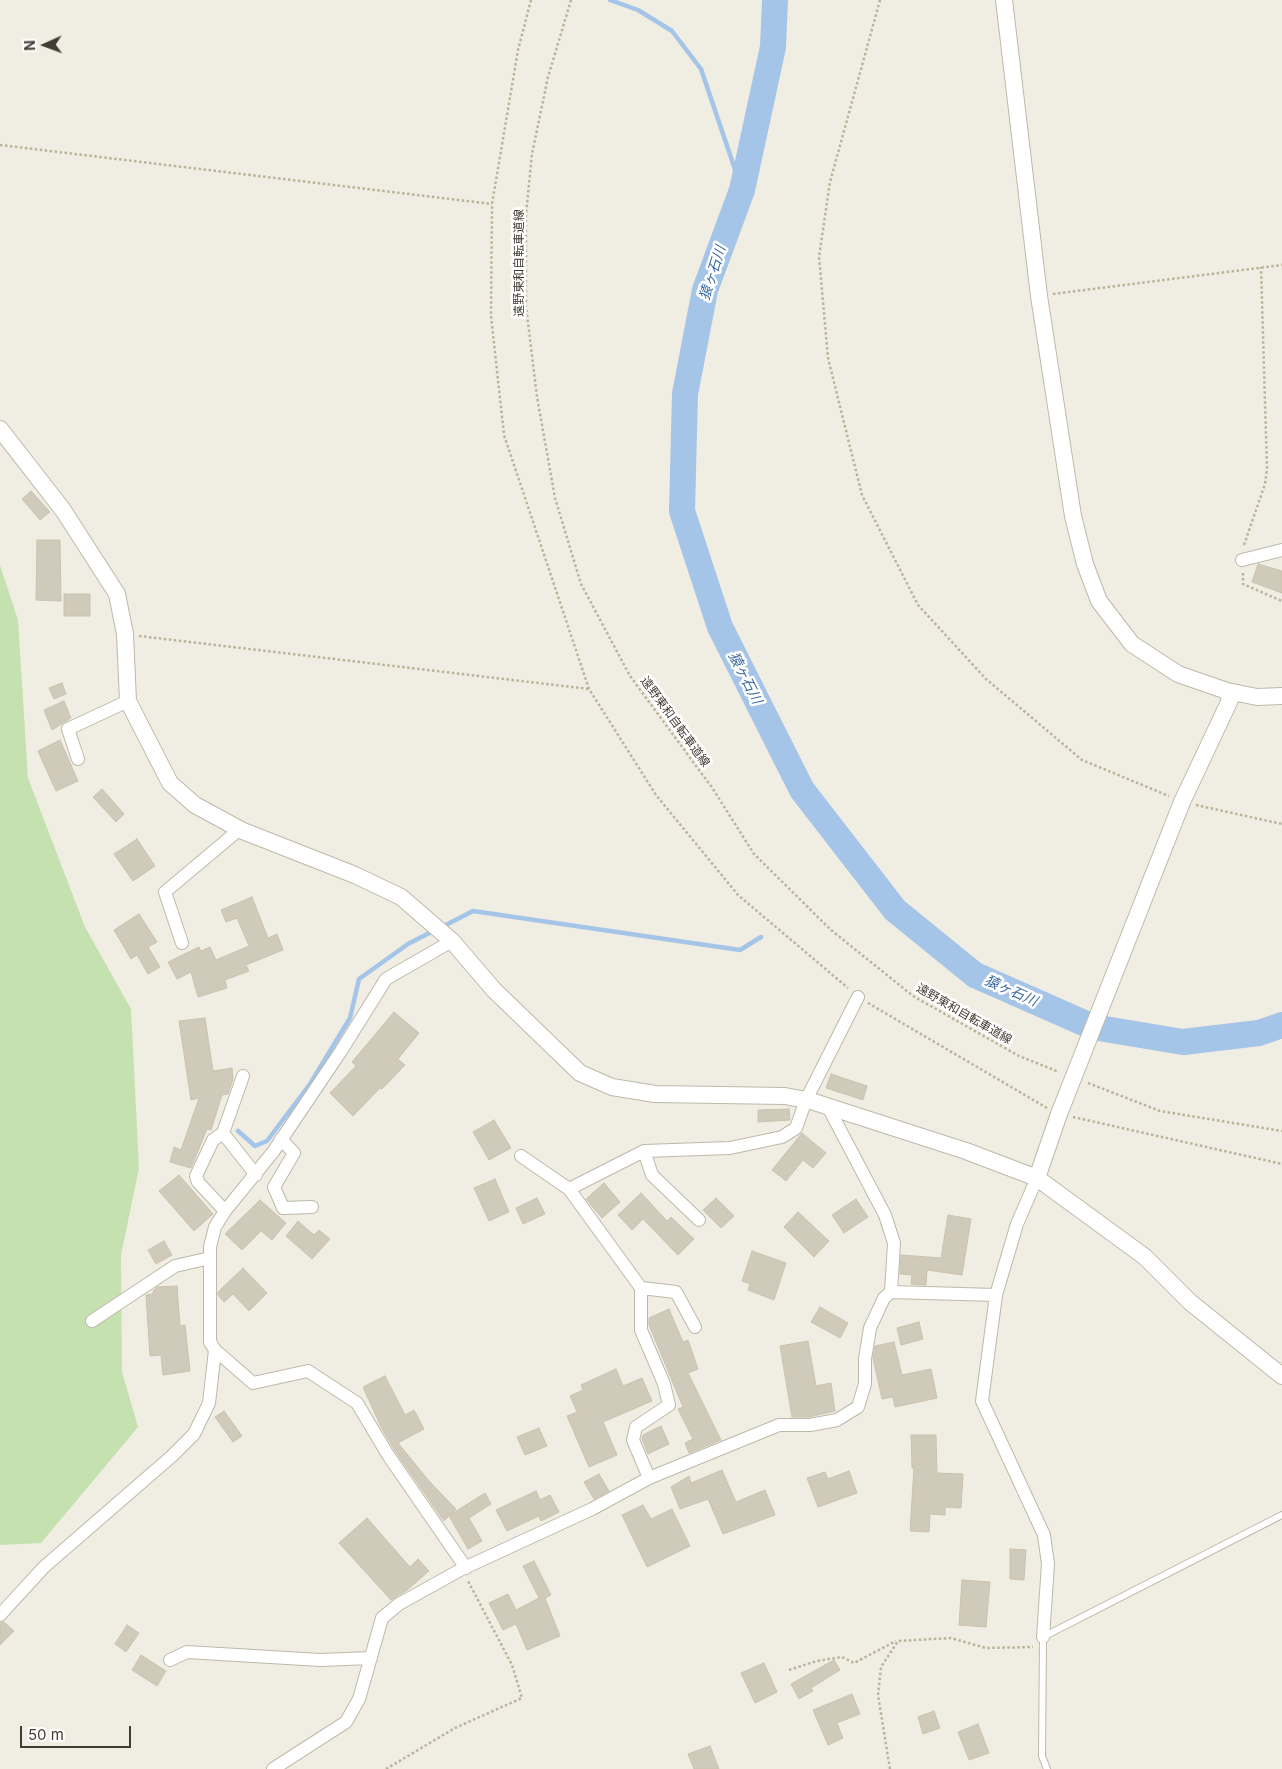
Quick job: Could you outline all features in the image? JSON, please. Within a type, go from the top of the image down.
[{"type":"street","points":[[1004,0],[1039,296],[1073,516],[1085,564],[1099,601],[1132,644],[1178,674],[1227,691],[1257,697],[1282,696]]},
{"type":"street","points":[[0,429],[63,510],[117,594],[125,634],[128,701],[170,783],[195,804],[240,829],[355,875],[401,897],[452,941],[494,990],[580,1073],[612,1087],[655,1094],[785,1096],[806,1100],[966,1151],[1037,1178],[1145,1256],[1190,1302],[1282,1376]]},
{"type":"street","points":[[1242,560],[1282,550]]},
{"type":"street","points":[[1044,1641],[1048,1564],[1044,1535],[982,1401],[996,1295],[1018,1224],[1037,1178],[1059,1114],[1182,802],[1230,700],[1227,691]]},
{"type":"street","points":[[78,759],[68,729],[128,701]]},
{"type":"street","points":[[182,943],[165,892],[240,829]]},
{"type":"street","points":[[452,941],[386,979],[341,1052],[281,1140],[256,1175],[225,1211],[215,1227],[210,1247],[210,1342],[216,1350],[253,1383],[308,1371],[357,1403],[388,1455],[464,1568]]},
{"type":"street","points":[[569,1189],[644,1151],[730,1148],[782,1137],[796,1128],[806,1100],[858,997]]},
{"type":"street","points":[[225,1211],[198,1182],[196,1176],[213,1140],[223,1133],[243,1076]]},
{"type":"street","points":[[828,1106],[885,1215],[894,1243],[891,1292]]},
{"type":"street","points":[[223,1133],[256,1175]]},
{"type":"street","points":[[281,1140],[294,1153],[274,1187],[283,1208],[312,1207]]},
{"type":"street","points":[[644,1151],[652,1175],[699,1220]]},
{"type":"street","points":[[521,1156],[569,1189],[641,1288],[641,1330],[664,1384],[669,1405],[636,1427],[634,1440],[649,1478]]},
{"type":"street","points":[[92,1321],[175,1266],[210,1258]]},
{"type":"street","points":[[641,1288],[676,1292],[695,1327]]},
{"type":"street","points":[[273,1769],[346,1722],[359,1700],[382,1618],[400,1604],[464,1568],[592,1509],[649,1478],[779,1425],[810,1425],[837,1420],[858,1407],[864,1384],[865,1359],[870,1328],[884,1298],[891,1292],[996,1295]]},
{"type":"street","points":[[0,1615],[44,1568],[172,1456],[194,1434],[209,1403],[216,1350]]},
{"type":"street","points":[[170,1660],[187,1652],[320,1660],[371,1658]]},
{"type":"lane","points":[[1046,1769],[1042,1756],[1044,1641],[1282,1515]]},
{"type":"path","points":[[531,0],[518,50],[492,204],[491,316],[504,435],[589,689],[656,794],[738,895],[858,997],[1016,1092],[1059,1114],[1282,1164]]},
{"type":"path","name":"遠野東和自転車道線","points":[[571,0],[548,77],[532,154],[526,214],[526,306],[537,398],[555,498],[581,584],[630,676],[714,790],[754,854],[831,930],[913,996],[1019,1056],[1063,1074]]},
{"type":"path","points":[[880,0],[830,182],[820,256],[828,358],[862,495],[918,605],[986,679],[1082,760],[1182,802],[1282,824]]},
{"type":"path","points":[[0,145],[492,204]]},
{"type":"path","points":[[1039,296],[1282,265]]},
{"type":"path","points":[[1261,267],[1267,469],[1265,484],[1242,552],[1243,584],[1282,601]]},
{"type":"path","points":[[125,634],[589,689]]},
{"type":"path","points":[[1081,1080],[1160,1111],[1282,1131]]},
{"type":"path","points":[[386,1769],[454,1728],[522,1698],[512,1665],[464,1568]]},
{"type":"path","points":[[789,1670],[817,1661],[842,1657],[854,1663],[898,1641],[951,1638],[986,1648],[1044,1641]]},
{"type":"path","points":[[890,1769],[878,1695],[881,1667],[898,1641]]},
{"type":"green space","points":[[0,565],[18,620],[28,778],[85,927],[131,1009],[139,1168],[121,1255],[122,1372],[138,1427],[41,1543],[0,1545]]},
{"type":"building","points":[[31,491],[50,512],[40,520],[22,499]]},
{"type":"building","points":[[37,540],[60,540],[61,601],[36,600]]},
{"type":"building","points":[[1258,564],[1282,571],[1282,593],[1252,582]]},
{"type":"building","points":[[64,594],[90,594],[90,616],[64,616]]},
{"type":"building","points":[[62,683],[66,694],[54,699],[49,688]]},
{"type":"building","points":[[64,701],[71,718],[52,730],[44,710]]},
{"type":"building","points":[[60,740],[78,781],[56,791],[38,751]]},
{"type":"building","points":[[102,789],[124,814],[116,822],[93,797]]},
{"type":"building","points":[[137,839],[155,866],[133,881],[114,854]]},
{"type":"building","points":[[252,897],[268,938],[277,934],[283,950],[246,965],[249,971],[225,980],[227,988],[198,997],[191,972],[177,979],[168,962],[199,947],[201,951],[210,947],[216,960],[249,946],[237,918],[226,922],[221,910]]},
{"type":"building","points":[[139,914],[157,942],[148,947],[160,967],[148,974],[137,955],[131,959],[114,930]]},
{"type":"building","points":[[394,1012],[419,1033],[398,1059],[405,1065],[353,1116],[330,1093],[356,1066],[352,1062]]},
{"type":"building","points":[[205,1018],[213,1071],[232,1068],[233,1079],[228,1094],[222,1095],[211,1130],[207,1129],[191,1168],[170,1162],[174,1147],[181,1150],[199,1098],[191,1100],[179,1021]]},
{"type":"building","points":[[831,1074],[867,1086],[863,1100],[826,1088]]},
{"type":"building","points":[[789,1109],[790,1120],[758,1122],[758,1110]]},
{"type":"building","points":[[494,1120],[511,1148],[489,1160],[473,1132]]},
{"type":"building","points":[[802,1133],[826,1153],[813,1168],[803,1160],[786,1181],[772,1170]]},
{"type":"building","points":[[179,1175],[213,1214],[194,1231],[159,1191]]},
{"type":"building","points":[[495,1179],[509,1212],[489,1221],[474,1188]]},
{"type":"building","points":[[604,1183],[620,1202],[602,1218],[586,1199]]},
{"type":"building","points":[[641,1193],[667,1221],[671,1217],[694,1239],[678,1255],[643,1219],[632,1230],[618,1215]]},
{"type":"building","points":[[537,1198],[545,1214],[523,1224],[516,1208]]},
{"type":"building","points":[[716,1198],[734,1216],[721,1228],[703,1210]]},
{"type":"building","points":[[856,1199],[868,1217],[844,1233],[832,1215]]},
{"type":"building","points":[[260,1200],[286,1223],[272,1240],[261,1231],[242,1250],[225,1234]]},
{"type":"building","points":[[798,1212],[829,1241],[814,1257],[784,1227]]},
{"type":"building","points":[[948,1215],[971,1219],[962,1275],[927,1270],[926,1285],[911,1284],[912,1275],[900,1274],[901,1255],[941,1258]]},
{"type":"building","points":[[298,1221],[314,1235],[319,1230],[330,1239],[312,1259],[286,1236]]},
{"type":"building","points":[[164,1241],[172,1255],[156,1264],[148,1250]]},
{"type":"building","points":[[752,1251],[786,1263],[774,1300],[748,1290],[750,1284],[742,1281]]},
{"type":"building","points":[[243,1268],[267,1293],[249,1311],[233,1294],[224,1302],[218,1295],[218,1292]]},
{"type":"building","points":[[177,1286],[180,1326],[185,1325],[190,1371],[163,1375],[161,1355],[150,1356],[146,1295],[153,1294],[157,1287]]},
{"type":"building","points":[[820,1307],[848,1323],[840,1338],[811,1322]]},
{"type":"building","points":[[669,1309],[683,1342],[688,1340],[698,1369],[688,1373],[721,1440],[689,1453],[685,1443],[693,1439],[678,1409],[683,1407],[649,1325],[649,1318]]},
{"type":"building","points":[[919,1322],[923,1339],[901,1345],[897,1328]]},
{"type":"building","points":[[808,1341],[816,1386],[831,1383],[835,1411],[809,1417],[792,1417],[780,1346]]},
{"type":"building","points":[[894,1342],[902,1375],[931,1369],[937,1398],[895,1407],[893,1397],[882,1399],[873,1358],[875,1346]]},
{"type":"building","points":[[616,1369],[623,1386],[642,1378],[652,1401],[603,1422],[617,1455],[589,1467],[567,1416],[577,1412],[570,1396],[583,1390],[581,1385]]},
{"type":"building","points":[[385,1376],[405,1415],[414,1410],[424,1429],[398,1443],[429,1481],[456,1509],[450,1515],[485,1493],[491,1504],[469,1518],[482,1541],[468,1549],[449,1516],[444,1521],[395,1451],[381,1427],[363,1387]]},
{"type":"building","points":[[224,1411],[242,1436],[233,1442],[215,1417]]},
{"type":"building","points":[[661,1426],[669,1444],[648,1454],[642,1439],[643,1435]]},
{"type":"building","points":[[539,1428],[547,1446],[525,1455],[517,1437]]},
{"type":"building","points":[[911,1435],[936,1435],[937,1473],[963,1474],[961,1508],[945,1507],[945,1515],[930,1514],[929,1532],[910,1531],[914,1468],[912,1468]]},
{"type":"building","points":[[722,1470],[736,1502],[765,1490],[775,1515],[723,1534],[708,1499],[680,1509],[671,1487],[689,1476],[691,1483]]},
{"type":"building","points":[[849,1471],[857,1493],[818,1507],[807,1478],[825,1472],[828,1479]]},
{"type":"building","points":[[599,1474],[609,1491],[594,1499],[584,1482]]},
{"type":"building","points":[[536,1491],[540,1500],[550,1495],[559,1512],[541,1521],[539,1516],[507,1531],[496,1510]]},
{"type":"building","points":[[643,1505],[651,1519],[672,1509],[690,1546],[647,1567],[622,1515]]},
{"type":"building","points":[[367,1518],[410,1567],[418,1559],[429,1571],[407,1590],[391,1600],[339,1543]]},
{"type":"building","points":[[1010,1549],[1026,1550],[1024,1580],[1010,1579]]},
{"type":"building","points":[[534,1561],[551,1595],[545,1598],[560,1636],[527,1650],[516,1624],[503,1630],[489,1603],[508,1594],[516,1610],[539,1598],[523,1566]]},
{"type":"building","points":[[962,1580],[990,1582],[986,1627],[959,1625]]},
{"type":"building","points":[[4,1622],[14,1631],[0,1645],[0,1623]]},
{"type":"building","points":[[127,1625],[139,1633],[126,1652],[115,1644]]},
{"type":"building","points":[[141,1655],[166,1671],[157,1686],[132,1670]]},
{"type":"building","points":[[834,1660],[840,1670],[811,1688],[813,1691],[799,1699],[791,1684]]},
{"type":"building","points":[[764,1663],[777,1692],[755,1703],[741,1673]]},
{"type":"building","points":[[852,1694],[860,1714],[837,1723],[843,1738],[828,1745],[813,1710]]},
{"type":"building","points":[[934,1711],[940,1728],[923,1734],[918,1717]]},
{"type":"building","points":[[978,1724],[989,1753],[969,1760],[958,1732]]},
{"type":"building","points":[[710,1746],[719,1769],[694,1769],[688,1754]]},
{"type":"waterway","points":[[610,0],[638,10],[672,31],[701,69],[742,190]]},
{"type":"waterway","name":"猿ヶ石川","points":[[775,0],[773,47],[742,190],[705,290],[685,394],[682,511],[720,627],[802,790],[895,910],[975,975],[1093,1027],[1183,1042],[1259,1033],[1282,1025]]},
{"type":"waterway","points":[[442,927],[473,911],[740,950],[761,937]]},
{"type":"waterway","points":[[238,1131],[255,1146],[267,1141],[310,1084],[350,1018],[359,979],[408,944],[435,930]]}]
